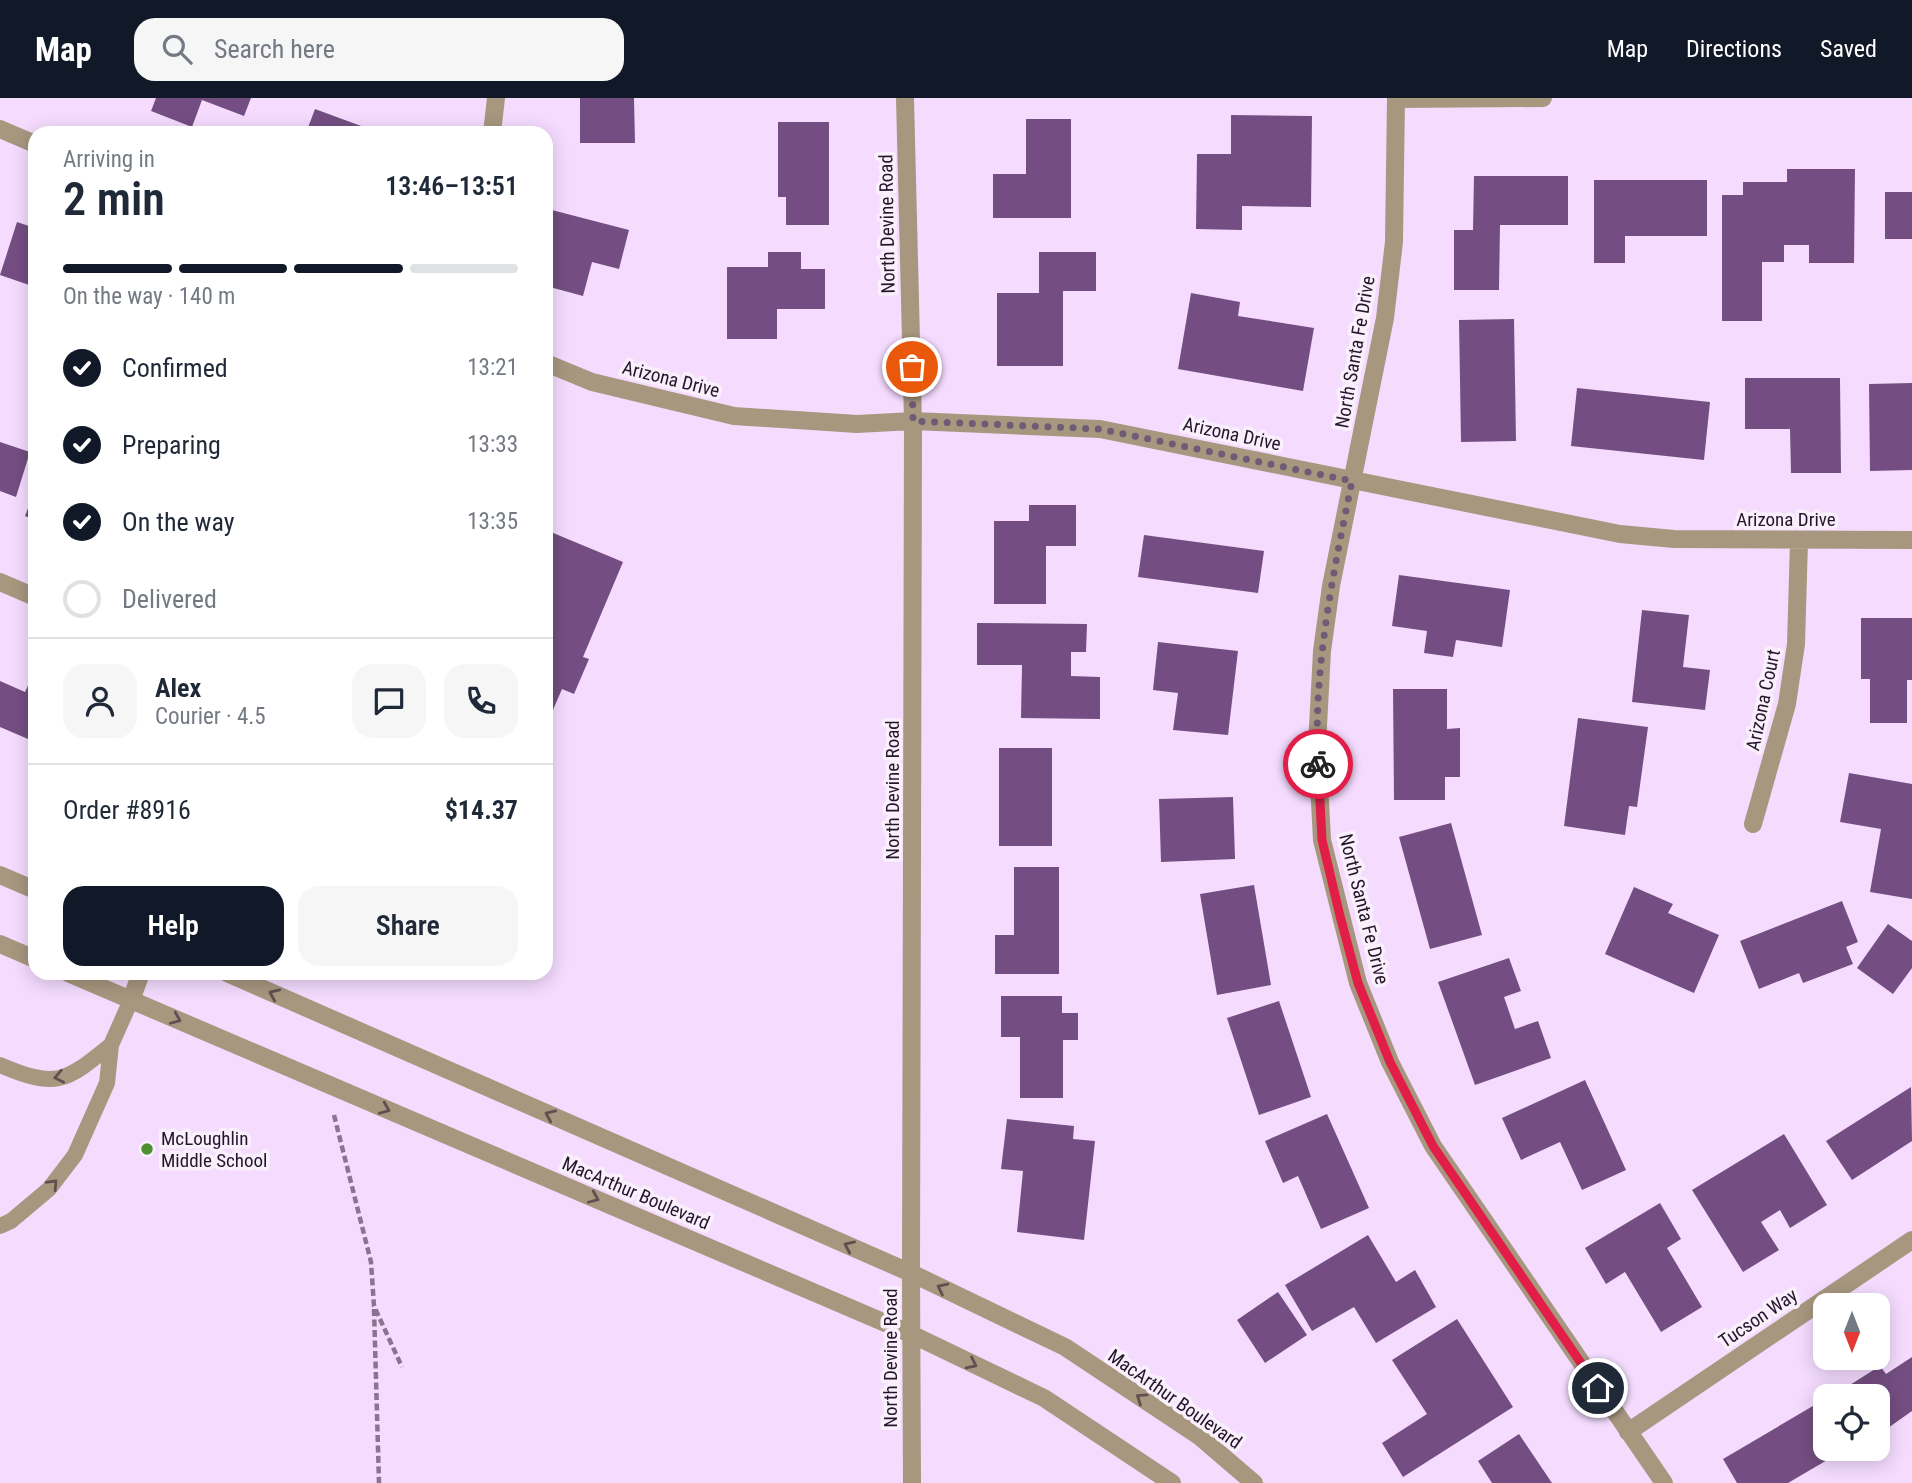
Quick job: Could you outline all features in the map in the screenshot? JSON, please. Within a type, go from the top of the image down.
[{"type":"street","points":[[493,126],[496,98]]},
{"type":"street","name":"North Devine Road","points":[[905,98],[913,421],[912,1483]]},
{"type":"street","points":[[1396,99],[1543,98]]},
{"type":"street","name":"North Santa Fe Drive","points":[[1396,99],[1394,242],[1385,318],[1331,586],[1322,651],[1317,745],[1322,840],[1358,983],[1390,1062],[1433,1146],[1664,1483]]},
{"type":"street","points":[[0,129],[28,141]]},
{"type":"street","name":"Arizona Drive","points":[[553,366],[592,382],[734,416],[857,424],[913,421],[1100,429],[1620,534],[1674,540],[1912,540]]},
{"type":"street","name":"Arizona Court","points":[[1753,824],[1787,704],[1796,644],[1799,541]]},
{"type":"street","points":[[0,582],[28,594]]},
{"type":"street","points":[[0,875],[28,887]]},
{"type":"street","points":[[0,944],[28,956]]},
{"type":"street","name":"MacArthur Boulevard","points":[[84,980],[911,1334],[1044,1398],[1172,1483]]},
{"type":"street","points":[[131,1000],[138,980]]},
{"type":"street","name":"MacArthur Boulevard","points":[[243,980],[911,1273],[1065,1347],[1199,1436],[1254,1483]]},
{"type":"street","name":"Tucson Way","points":[[1629,1432],[1912,1240]]},
{"type":"lane","points":[[0,1226],[11,1221],[49,1189],[75,1155],[107,1083],[111,1045],[131,1000]]},
{"type":"lane","points":[[0,1065],[27,1076],[55,1080],[74,1074],[111,1045]]},
{"type":"path","points":[[326,1084],[371,1262],[380,1483]]},
{"type":"path","points":[[374,1306],[402,1367]]},
{"type":"building","points":[[156,98],[251,98],[244,116],[202,100],[192,126],[151,111]]},
{"type":"building","points":[[580,98],[634,98],[635,143],[580,143]]},
{"type":"building","points":[[315,109],[361,126],[309,126]]},
{"type":"building","points":[[1231,115],[1312,116],[1311,207],[1242,206],[1242,230],[1196,229],[1197,154],[1231,154]]},
{"type":"building","points":[[1026,119],[1071,119],[1071,218],[993,218],[993,174],[1026,174]]},
{"type":"building","points":[[778,122],[829,122],[829,225],[786,225],[786,197],[778,197]]},
{"type":"building","points":[[1787,169],[1855,169],[1854,263],[1809,263],[1809,245],[1784,245],[1784,262],[1762,262],[1762,321],[1722,321],[1722,195],[1743,195],[1743,182],[1787,182]]},
{"type":"building","points":[[1474,176],[1568,176],[1568,225],[1500,225],[1499,290],[1454,290],[1454,230],[1473,230]]},
{"type":"building","points":[[1594,180],[1707,180],[1707,236],[1625,236],[1625,263],[1594,263]]},
{"type":"building","points":[[1885,192],[1912,192],[1912,239],[1885,239]]},
{"type":"building","points":[[553,210],[629,230],[619,269],[592,262],[583,296],[553,288]]},
{"type":"building","points":[[17,222],[28,226],[28,285],[0,275]]},
{"type":"building","points":[[768,252],[801,252],[801,269],[825,269],[825,309],[777,309],[777,339],[727,339],[727,267],[768,267]]},
{"type":"building","points":[[1039,252],[1096,252],[1096,291],[1063,291],[1063,366],[997,366],[997,293],[1039,293]]},
{"type":"building","points":[[1191,293],[1240,302],[1238,316],[1314,328],[1303,391],[1178,369]]},
{"type":"building","points":[[1514,319],[1516,441],[1461,442],[1459,320]]},
{"type":"building","points":[[1745,378],[1840,378],[1841,473],[1791,473],[1790,429],[1745,429]]},
{"type":"building","points":[[1912,383],[1912,470],[1870,471],[1869,384]]},
{"type":"building","points":[[1577,388],[1710,402],[1704,460],[1571,446]]},
{"type":"building","points":[[0,442],[28,451],[28,458],[16,497],[0,491]]},
{"type":"building","points":[[1029,505],[1076,505],[1076,546],[1046,546],[1046,604],[994,604],[994,521],[1029,521]]},
{"type":"building","points":[[553,533],[623,562],[583,657],[589,659],[574,694],[562,689],[553,710]]},
{"type":"building","points":[[1144,535],[1264,551],[1258,593],[1138,577]]},
{"type":"building","points":[[1399,575],[1510,590],[1502,647],[1456,640],[1453,657],[1424,653],[1427,631],[1392,626]]},
{"type":"building","points":[[1642,610],[1689,615],[1683,667],[1710,670],[1705,710],[1632,702]]},
{"type":"building","points":[[1861,618],[1912,618],[1912,680],[1907,680],[1907,723],[1870,723],[1870,679],[1861,679]]},
{"type":"building","points":[[977,623],[1087,624],[1086,652],[1071,652],[1071,676],[1100,677],[1100,719],[1021,718],[1022,665],[977,665]]},
{"type":"building","points":[[1158,642],[1238,651],[1228,735],[1173,730],[1178,693],[1153,690]]},
{"type":"building","points":[[0,681],[25,692],[28,686],[28,739],[0,727]]},
{"type":"building","points":[[1393,689],[1447,689],[1447,729],[1460,728],[1460,777],[1445,777],[1445,800],[1394,800]]},
{"type":"building","points":[[1578,718],[1648,727],[1637,807],[1629,806],[1625,835],[1564,826]]},
{"type":"building","points":[[999,748],[1052,748],[1052,846],[999,846]]},
{"type":"building","points":[[1849,773],[1912,784],[1912,899],[1870,892],[1881,829],[1840,822]]},
{"type":"building","points":[[1233,797],[1235,859],[1161,862],[1159,799]]},
{"type":"building","points":[[1451,823],[1482,935],[1430,949],[1399,837]]},
{"type":"building","points":[[1014,867],[1059,867],[1059,974],[995,974],[995,935],[1014,935]]},
{"type":"building","points":[[1254,885],[1271,985],[1217,995],[1200,894]]},
{"type":"building","points":[[1634,887],[1673,904],[1668,913],[1719,935],[1694,993],[1605,954]]},
{"type":"building","points":[[1842,901],[1858,942],[1846,947],[1853,964],[1803,983],[1799,973],[1759,989],[1740,941]]},
{"type":"building","points":[[1888,924],[1912,941],[1912,968],[1893,994],[1857,968]]},
{"type":"building","points":[[1509,958],[1521,991],[1504,997],[1515,1029],[1538,1021],[1551,1058],[1475,1085],[1438,982]]},
{"type":"building","points":[[1001,996],[1062,996],[1062,1013],[1078,1013],[1078,1040],[1063,1040],[1063,1098],[1020,1098],[1020,1037],[1001,1037]]},
{"type":"building","points":[[1279,1001],[1311,1097],[1259,1115],[1227,1018]]},
{"type":"building","points":[[1585,1080],[1626,1170],[1582,1190],[1560,1142],[1521,1160],[1502,1118]]},
{"type":"building","points":[[1911,1087],[1912,1141],[1852,1180],[1826,1141]]},
{"type":"building","points":[[1327,1114],[1369,1208],[1321,1229],[1298,1176],[1283,1183],[1265,1141]]},
{"type":"building","points":[[1007,1119],[1074,1126],[1073,1139],[1095,1141],[1084,1240],[1017,1232],[1023,1171],[1001,1169]]},
{"type":"building","points":[[1784,1134],[1827,1205],[1790,1228],[1780,1210],[1761,1222],[1779,1250],[1743,1272],[1692,1190]]},
{"type":"building","points":[[1660,1203],[1681,1239],[1667,1248],[1702,1307],[1661,1332],[1625,1272],[1606,1284],[1585,1248]]},
{"type":"building","points":[[1368,1235],[1396,1282],[1415,1270],[1436,1307],[1376,1343],[1354,1307],[1312,1331],[1285,1285]]},
{"type":"building","points":[[1278,1292],[1307,1335],[1265,1363],[1237,1320]]},
{"type":"building","points":[[1457,1319],[1513,1407],[1403,1477],[1382,1443],[1427,1414],[1392,1360]]},
{"type":"building","points":[[1912,1357],[1912,1411],[1890,1427],[1890,1384],[1851,1384],[1874,1370],[1883,1370],[1886,1374]]},
{"type":"building","points":[[1813,1406],[1813,1461],[1826,1461],[1788,1483],[1737,1483],[1723,1459]]},
{"type":"building","points":[[1519,1434],[1552,1483],[1492,1483],[1478,1461]]},
{"type":"way so far","points":[[912,367],[913,421],[1100,429],[1352,481],[1331,586],[1322,651],[1318,764]]},
{"type":"place","name":"McLoughlin Middle School","points":[[147,1149]]},
{"type":"route","points":[[1318,764],[1322,840],[1340,916],[1358,983],[1390,1062],[1433,1146],[1598,1388]]}]
